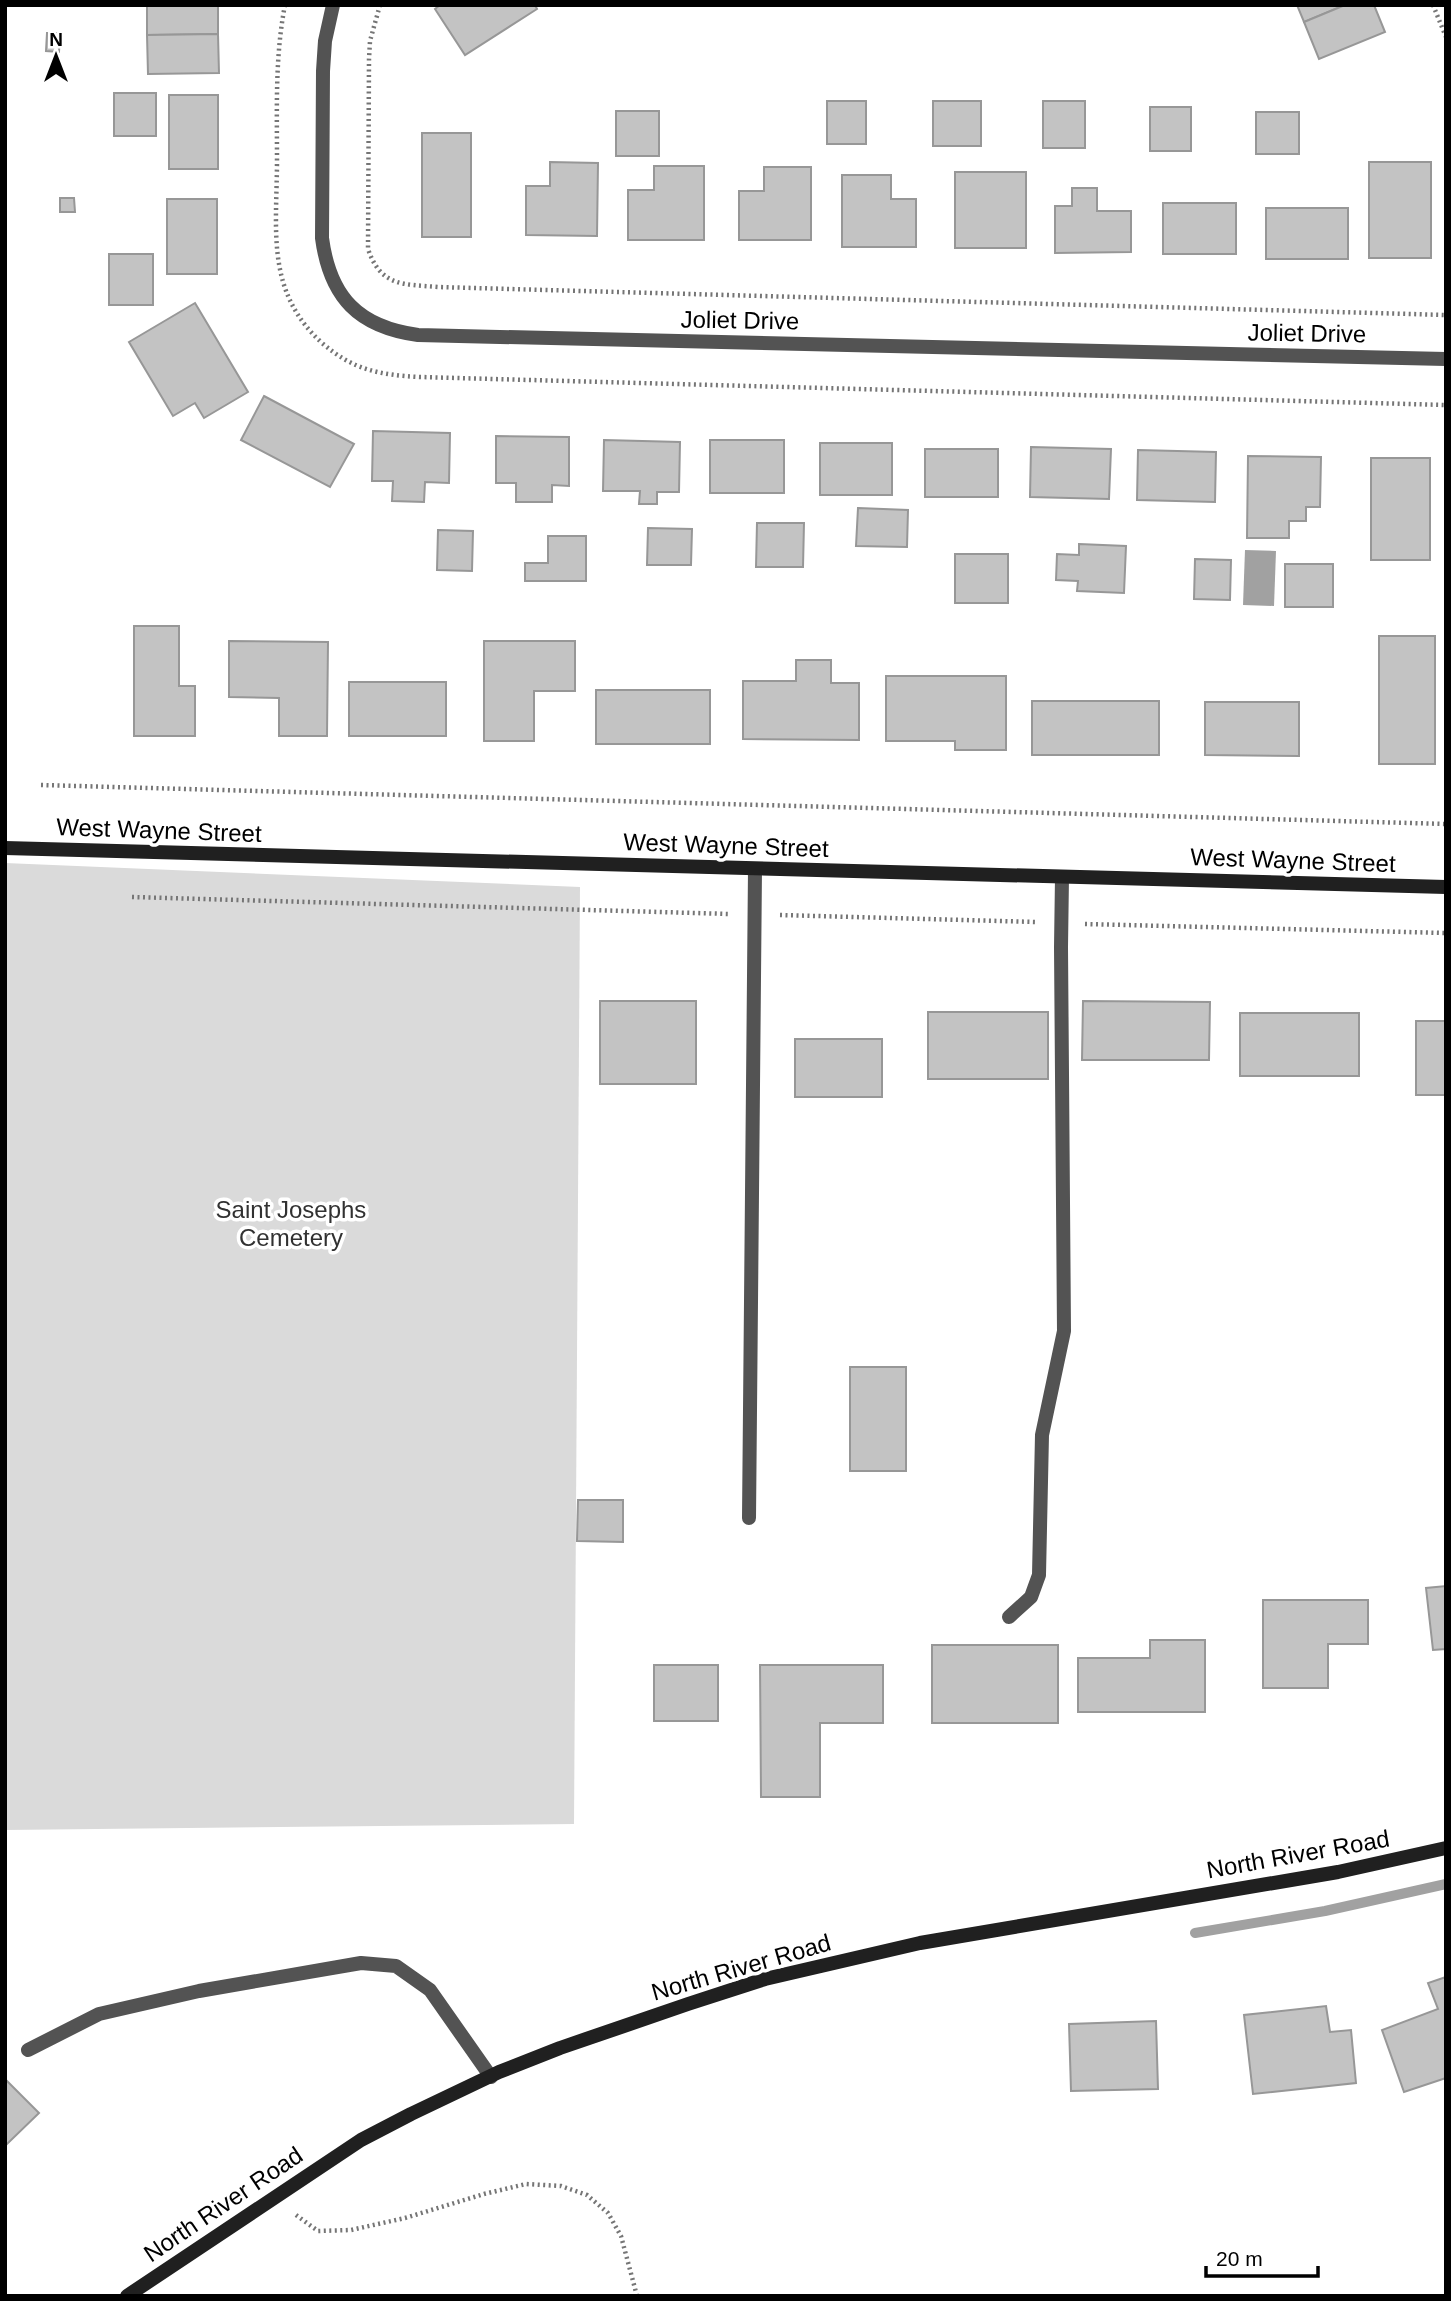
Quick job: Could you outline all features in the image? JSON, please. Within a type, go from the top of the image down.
[{"type":"street","name":"Joliet Drive","points":[[333,5],[325,41],[323,71],[323,238],[326,264],[336,286],[351,307],[369,321],[394,332],[418,335],[1446,359]]},
{"type":"street","name":"West Wayne Street","points":[[5,848],[1446,887]]},
{"type":"street","points":[[748,1518],[755,869]]},
{"type":"street","points":[[1009,1617],[1031,1597],[1039,1575],[1042,1435],[1064,1331],[1062,877]]},
{"type":"street","name":"North River Road","points":[[127,2296],[360,2140],[491,2077],[560,2048],[765,1979],[920,1943],[1324,1875],[1446,1848]]},
{"type":"street","points":[[28,2050],[99,2014],[200,1992],[361,1963],[396,1966],[430,1990],[491,2077]]},
{"type":"path","points":[[380,5],[370,41],[368,68],[368,249],[373,264],[394,283],[438,287],[1446,315]]},
{"type":"path","points":[[1433,5],[1446,37]]},
{"type":"path","points":[[41,785],[1446,824]]},
{"type":"path","points":[[132,897],[1446,933]]},
{"type":"path","points":[[273,2198],[318,2231],[351,2230],[405,2218],[526,2184],[561,2186],[587,2195],[608,2213],[621,2236],[637,2296]]},
{"type":"green space","name":"Saint Josephs Cemetery","points":[[5,863],[580,887],[574,1824],[5,1830]]},
{"type":"shaded area","points":[[1245,550],[1276,551],[1274,606],[1243,605]]},
{"type":"building","points":[[147,5],[218,5],[218,34],[147,35]]},
{"type":"building","points":[[440,5],[535,5],[537,9],[465,55],[435,9]]},
{"type":"building","points":[[1297,5],[1345,5],[1304,22]]},
{"type":"building","points":[[1345,5],[1374,5],[1385,32],[1319,59],[1304,22]]},
{"type":"building","points":[[47,33],[60,33],[59,52],[46,51]]},
{"type":"building","points":[[218,34],[219,73],[148,74],[147,35]]},
{"type":"building","points":[[114,93],[156,93],[156,136],[114,136]]},
{"type":"building","points":[[169,95],[218,95],[218,169],[169,169]]},
{"type":"building","points":[[827,101],[866,101],[866,144],[827,144]]},
{"type":"building","points":[[933,101],[981,101],[981,146],[933,146]]},
{"type":"building","points":[[1043,101],[1085,101],[1085,148],[1043,148]]},
{"type":"building","points":[[1150,107],[1191,107],[1191,151],[1150,151]]},
{"type":"building","points":[[616,111],[659,111],[659,156],[616,156]]},
{"type":"building","points":[[1256,112],[1299,112],[1299,154],[1256,154]]},
{"type":"building","points":[[422,133],[471,133],[471,237],[422,237]]},
{"type":"building","points":[[550,162],[598,163],[597,236],[526,235],[526,186],[550,186]]},
{"type":"building","points":[[1369,162],[1431,162],[1431,258],[1369,258]]},
{"type":"building","points":[[654,166],[704,166],[704,240],[628,240],[628,190],[654,190]]},
{"type":"building","points":[[764,167],[811,167],[811,240],[739,240],[739,191],[764,191]]},
{"type":"building","points":[[955,172],[1026,172],[1026,248],[955,248]]},
{"type":"building","points":[[842,175],[891,175],[891,199],[916,199],[916,247],[842,247]]},
{"type":"building","points":[[1072,188],[1097,188],[1097,211],[1131,211],[1131,252],[1055,253],[1055,206],[1072,206]]},
{"type":"building","points":[[60,198],[74,198],[75,212],[60,212]]},
{"type":"building","points":[[167,199],[217,199],[217,274],[167,274]]},
{"type":"building","points":[[1163,203],[1236,203],[1236,254],[1163,254]]},
{"type":"building","points":[[1266,208],[1348,208],[1348,259],[1266,259]]},
{"type":"building","points":[[109,254],[153,254],[153,305],[109,305]]},
{"type":"building","points":[[195,303],[248,392],[204,418],[195,403],[173,416],[129,342]]},
{"type":"building","points":[[264,396],[354,444],[330,487],[241,440]]},
{"type":"building","points":[[373,431],[450,433],[449,483],[425,482],[424,502],[392,501],[393,481],[372,481]]},
{"type":"building","points":[[496,436],[569,437],[569,486],[552,485],[552,502],[516,502],[516,483],[496,483]]},
{"type":"building","points":[[604,440],[680,442],[679,492],[657,492],[657,504],[639,504],[640,491],[603,491]]},
{"type":"building","points":[[710,440],[784,440],[784,493],[710,493]]},
{"type":"building","points":[[820,443],[892,443],[892,495],[820,495]]},
{"type":"building","points":[[1031,447],[1111,449],[1109,499],[1030,497]]},
{"type":"building","points":[[925,449],[998,449],[998,497],[925,497]]},
{"type":"building","points":[[1138,450],[1216,452],[1215,502],[1137,500]]},
{"type":"building","points":[[1248,456],[1321,457],[1320,507],[1306,507],[1306,521],[1289,521],[1289,538],[1247,538]]},
{"type":"building","points":[[1371,458],[1430,458],[1430,560],[1371,560]]},
{"type":"building","points":[[858,508],[908,510],[907,547],[856,546]]},
{"type":"building","points":[[757,523],[804,523],[803,567],[756,567]]},
{"type":"building","points":[[648,528],[692,529],[691,565],[647,565]]},
{"type":"building","points":[[438,530],[473,531],[472,571],[437,570]]},
{"type":"building","points":[[548,536],[586,536],[586,581],[525,581],[525,563],[548,563]]},
{"type":"building","points":[[1079,544],[1126,546],[1124,593],[1077,591],[1078,581],[1056,580],[1057,554],[1079,555]]},
{"type":"building","points":[[955,554],[1008,554],[1008,603],[955,603]]},
{"type":"building","points":[[1195,559],[1231,560],[1230,600],[1194,599]]},
{"type":"building","points":[[1285,564],[1333,564],[1333,607],[1285,607]]},
{"type":"building","points":[[134,626],[179,626],[179,686],[195,686],[195,736],[134,736]]},
{"type":"building","points":[[1379,636],[1435,636],[1435,764],[1379,764]]},
{"type":"building","points":[[229,641],[328,642],[327,736],[279,736],[279,698],[229,697]]},
{"type":"building","points":[[484,641],[575,641],[575,691],[534,691],[534,741],[484,741]]},
{"type":"building","points":[[796,660],[831,660],[831,683],[859,683],[859,740],[743,739],[743,681],[796,681]]},
{"type":"building","points":[[886,676],[1006,676],[1006,750],[955,750],[955,741],[886,741]]},
{"type":"building","points":[[349,682],[446,682],[446,736],[349,736]]},
{"type":"building","points":[[596,690],[710,690],[710,744],[596,744]]},
{"type":"building","points":[[1032,701],[1159,701],[1159,755],[1032,755]]},
{"type":"building","points":[[1205,702],[1299,702],[1299,756],[1205,755]]},
{"type":"building","points":[[600,1001],[696,1001],[696,1084],[600,1084]]},
{"type":"building","points":[[1083,1001],[1210,1002],[1209,1060],[1082,1060]]},
{"type":"building","points":[[928,1012],[1048,1012],[1048,1079],[928,1079]]},
{"type":"building","points":[[1240,1013],[1359,1013],[1359,1076],[1240,1076]]},
{"type":"building","points":[[1416,1021],[1446,1021],[1446,1095],[1416,1095]]},
{"type":"building","points":[[795,1039],[882,1039],[882,1097],[795,1097]]},
{"type":"building","points":[[850,1367],[906,1367],[906,1471],[850,1471]]},
{"type":"building","points":[[578,1500],[623,1500],[623,1542],[577,1541]]},
{"type":"building","points":[[1446,1586],[1446,1649],[1433,1650],[1426,1588]]},
{"type":"building","points":[[1263,1600],[1368,1600],[1368,1644],[1328,1644],[1328,1688],[1263,1688]]},
{"type":"building","points":[[1150,1640],[1205,1640],[1205,1712],[1078,1712],[1078,1658],[1150,1658]]},
{"type":"building","points":[[932,1645],[1058,1645],[1058,1723],[932,1723]]},
{"type":"building","points":[[654,1665],[718,1665],[718,1721],[654,1721]]},
{"type":"building","points":[[760,1665],[883,1665],[883,1723],[820,1723],[820,1797],[761,1797]]},
{"type":"building","points":[[1446,1977],[1446,2078],[1404,2092],[1382,2030],[1438,2009],[1428,1983]]},
{"type":"building","points":[[1326,2006],[1330,2032],[1351,2030],[1356,2083],[1253,2094],[1244,2015]]},
{"type":"building","points":[[1156,2021],[1158,2089],[1071,2091],[1069,2024]]},
{"type":"building","points":[[5,2079],[39,2113],[5,2146]]},
{"type":"waterway","points":[[1195,1933],[1325,1911],[1446,1884]]}]
